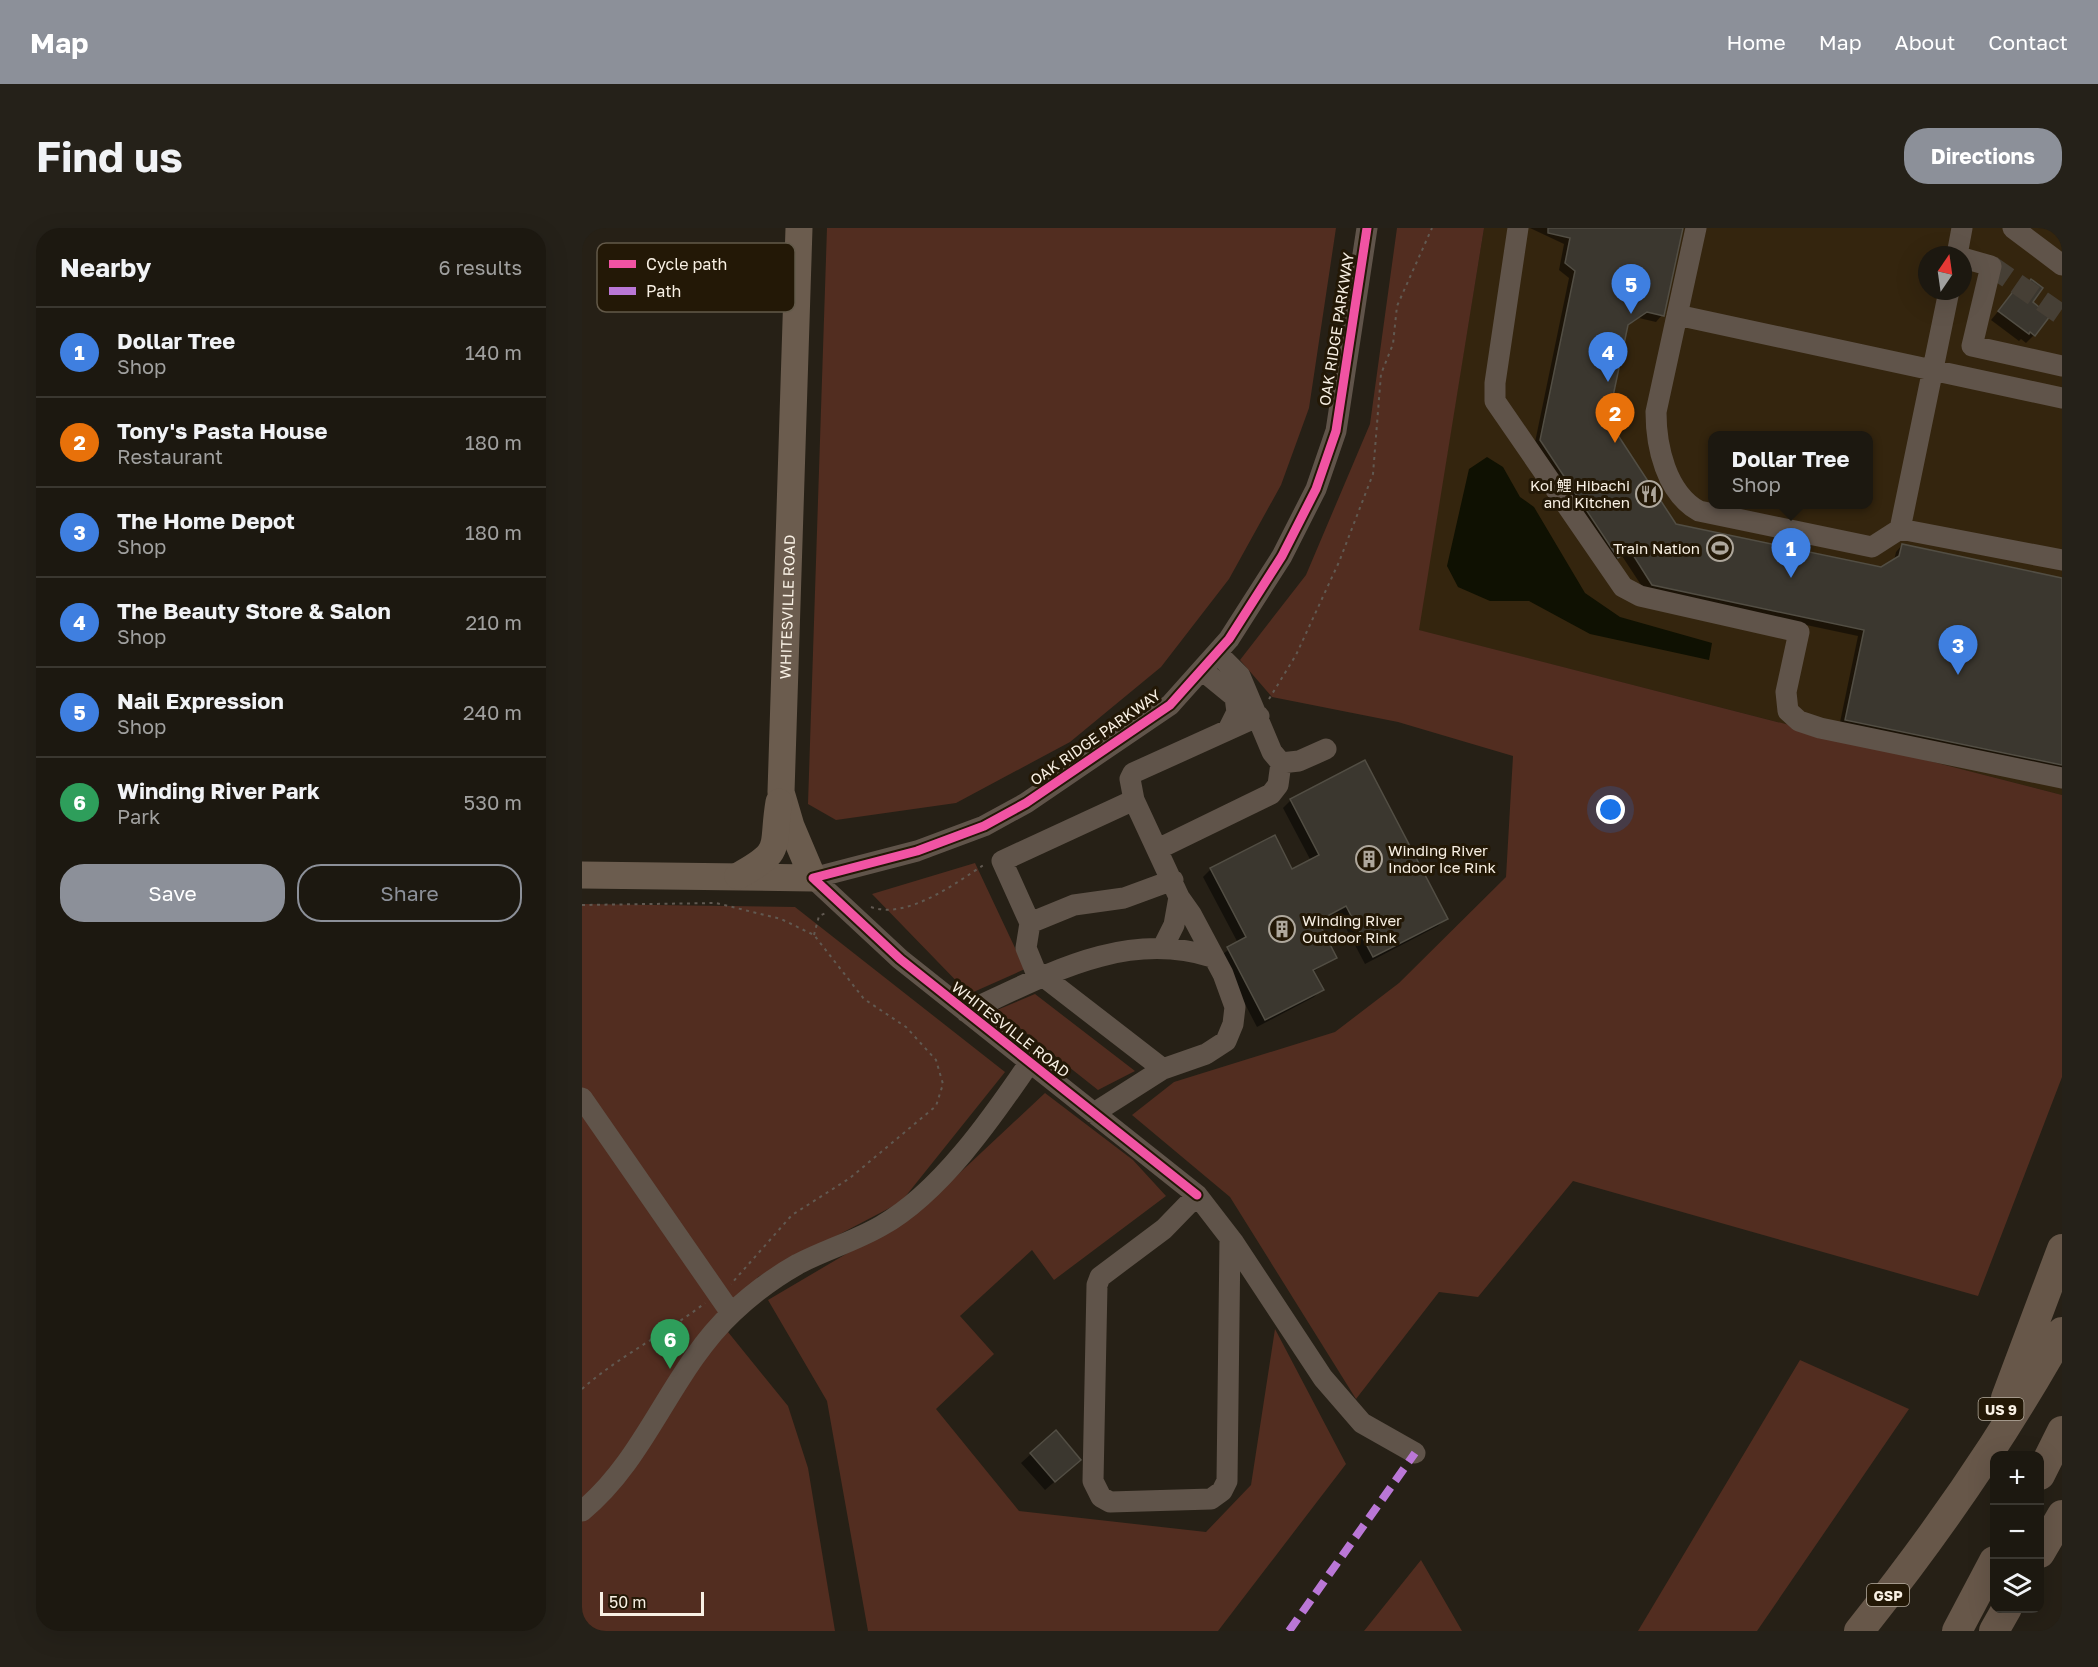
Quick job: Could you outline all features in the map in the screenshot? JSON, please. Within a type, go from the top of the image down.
[{"type":"highway","name":"US 9","points":[[1916,1559],[2003,1405],[2018,1373],[2062,1249]]},
{"type":"highway","name":"GSP","points":[[1859,1631],[1916,1559],[1994,1448],[2062,1332]]},
{"type":"highway","points":[[2044,1467],[2062,1431]]},
{"type":"highway","points":[[2044,1546],[2062,1515]]},
{"type":"highway","points":[[1958,1631],[1990,1571]]},
{"type":"highway","points":[[1994,1631],[2004,1613]]},
{"type":"main road","name":"WHITESVILLE ROAD","points":[[799,228],[781,792],[790,826],[813,878]]},
{"type":"main road","points":[[737,877],[766,860],[773,850],[781,792]]},
{"type":"main road","name":"OAK RIDGE PARKWAY","points":[[582,875],[813,878]]},
{"type":"street","name":"OAK RIDGE PARKWAY","points":[[813,878],[917,852],[984,826],[1026,803],[1170,705],[1229,639],[1282,556],[1316,489],[1336,431],[1367,228]]},
{"type":"street","points":[[1518,228],[1495,383],[1495,400],[1623,587],[1640,596],[1798,632],[1786,692],[1788,711],[1798,721],[1821,728],[2062,778]]},
{"type":"street","points":[[1696,228],[1656,412],[1656,437],[1666,470],[1689,505],[1699,511],[1872,548],[1900,529],[1947,300]]},
{"type":"street","points":[[1959,246],[1962,228]]},
{"type":"street","points":[[2013,228],[2062,265]]},
{"type":"street","points":[[1972,261],[1991,266],[1972,346],[2062,366]]},
{"type":"street","points":[[1677,315],[2062,398]]},
{"type":"street","points":[[1900,529],[2062,560]]},
{"type":"street","points":[[1158,849],[1271,794],[1278,784],[1281,763],[1272,752],[1259,716],[1240,676],[1216,653]]},
{"type":"street","points":[[1202,670],[1235,697],[1237,712],[1228,730]]},
{"type":"street","points":[[1094,1113],[1163,1069],[1206,1054],[1226,1041],[1233,1024],[1235,1007],[1223,975],[1176,889],[1134,800],[1130,787],[1133,773],[1259,716]]},
{"type":"street","points":[[1281,763],[1299,761],[1326,749]]},
{"type":"street","points":[[1134,800],[1002,861],[1030,924],[1026,948],[1035,970],[1163,1069]]},
{"type":"street","name":"WHITESVILLE ROAD","points":[[813,878],[845,905],[900,959],[1197,1195],[1230,1238],[1323,1378],[1362,1423],[1415,1453]]},
{"type":"street","points":[[1030,924],[1074,905],[1176,889]]},
{"type":"street","points":[[1163,947],[1174,925],[1176,889]]},
{"type":"street","points":[[966,1012],[1045,976],[1116,952],[1163,947],[1188,949],[1212,957]]},
{"type":"street","points":[[582,1511],[597,1499],[622,1467],[685,1369],[731,1313],[760,1289],[798,1264],[881,1226],[915,1203],[985,1127],[1030,1062]]},
{"type":"street","points":[[582,1098],[731,1313]]},
{"type":"street","points":[[1197,1195],[1164,1229],[1100,1277],[1097,1285],[1094,1481],[1101,1497],[1110,1502],[1212,1499],[1222,1491],[1227,1481],[1230,1238]]},
{"type":"path","points":[[1259,716],[1296,655],[1339,562],[1373,474],[1381,374],[1393,344],[1397,306],[1432,228]]},
{"type":"path","points":[[814,935],[819,916],[845,905],[863,904],[882,911],[894,911],[944,890],[987,863]]},
{"type":"path","points":[[582,905],[716,903],[781,919],[814,935],[864,999],[906,1027],[936,1060],[943,1084],[936,1106],[850,1178],[792,1215],[731,1283],[674,1327],[603,1371],[582,1389]]},
{"type":"shaded area","points":[[827,228],[1336,228],[1309,408],[1281,485],[1229,579],[1161,667],[1070,742],[956,803],[836,820],[808,804]]},
{"type":"shaded area","points":[[1397,228],[1484,228],[1419,630],[2062,795],[2062,1077],[1978,1296],[1573,1181],[1478,1297],[1439,1292],[1356,1399],[1230,1197],[1132,1115],[1174,1082],[1335,1032],[1399,983],[1506,877],[1513,756],[1398,722],[1272,697],[1240,660],[1306,575],[1370,424]]},
{"type":"shaded area","points":[[1484,228],[2062,228],[2062,795],[1418,630]]},
{"type":"shaded area","points":[[1487,457],[1503,467],[1520,497],[1534,507],[1585,593],[1620,617],[1712,643],[1709,660],[1590,634],[1529,601],[1490,601],[1458,587],[1447,566],[1469,469]]},
{"type":"shaded area","points":[[975,863],[1025,969],[969,994],[872,894]]},
{"type":"shaded area","points":[[582,904],[795,907],[1005,1072],[901,1202],[758,1277],[728,1332],[788,1406],[808,1468],[835,1631],[582,1631]]},
{"type":"shaded area","points":[[1035,994],[1135,1071],[1098,1090],[997,1010]]},
{"type":"shaded area","points":[[1045,1093],[1133,1160],[1166,1196],[1054,1280],[1032,1250],[960,1316],[994,1354],[936,1409],[1019,1511],[1206,1532],[1251,1485],[1275,1329],[1346,1464],[1218,1631],[868,1631],[827,1401],[768,1300],[919,1211]]},
{"type":"shaded area","points":[[1800,1360],[1909,1409],[1757,1631],[1638,1631]]},
{"type":"shaded area","points":[[1421,1560],[1462,1631],[1364,1631]]},
{"type":"building","points":[[1548,228],[1683,228],[1664,316],[1647,312],[1628,325],[1608,420],[1676,524],[1881,567],[1899,556],[1902,544],[2062,578],[2062,765],[1845,720],[1864,630],[1652,585],[1630,550],[1618,558],[1540,440],[1575,271],[1565,263],[1570,238],[1548,233]]},
{"type":"building","points":[[2031,279],[2043,288],[2033,302],[2050,316],[2035,336],[1998,311],[2015,289],[2021,294]]},
{"type":"building","points":[[1365,760],[1448,919],[1373,957],[1346,906],[1318,921],[1337,958],[1313,970],[1324,990],[1265,1020],[1227,947],[1246,937],[1210,868],[1275,835],[1292,869],[1319,855],[1290,799]]},
{"type":"building","points":[[1056,1430],[1081,1460],[1055,1482],[1030,1453]]},
{"type":"tunnel","points":[[1991,266],[2062,315]]},
{"type":"marked path","points":[[1289,1631],[1415,1453]]},
{"type":"cycle path","points":[[813,878],[917,851],[984,826],[1026,803],[1170,705],[1229,639],[1282,556],[1316,489],[1336,431],[1367,228]]},
{"type":"cycle path","points":[[813,878],[900,959],[1197,1195]]},
{"type":"place","name":"Nail Expression","points":[[1631,314]]},
{"type":"place","name":"The Beauty Store & Salon","points":[[1608,382]]},
{"type":"place","name":"Tony's Pasta House","points":[[1615,443]]},
{"type":"place","name":"Koi 鯉 Hibachi and Kitchen","points":[[1649,494]]},
{"type":"place","name":"Train Nation","points":[[1720,548]]},
{"type":"place","name":"Dollar Tree","points":[[1791,578]]},
{"type":"place","name":"The Home Depot","points":[[1958,675]]},
{"type":"place","name":"Winding River Indoor Ice Rink","points":[[1369,859]]},
{"type":"place","name":"Winding River Outdoor Rink","points":[[1282,929]]},
{"type":"place","name":"Winding River Park","points":[[670,1369]]}]
